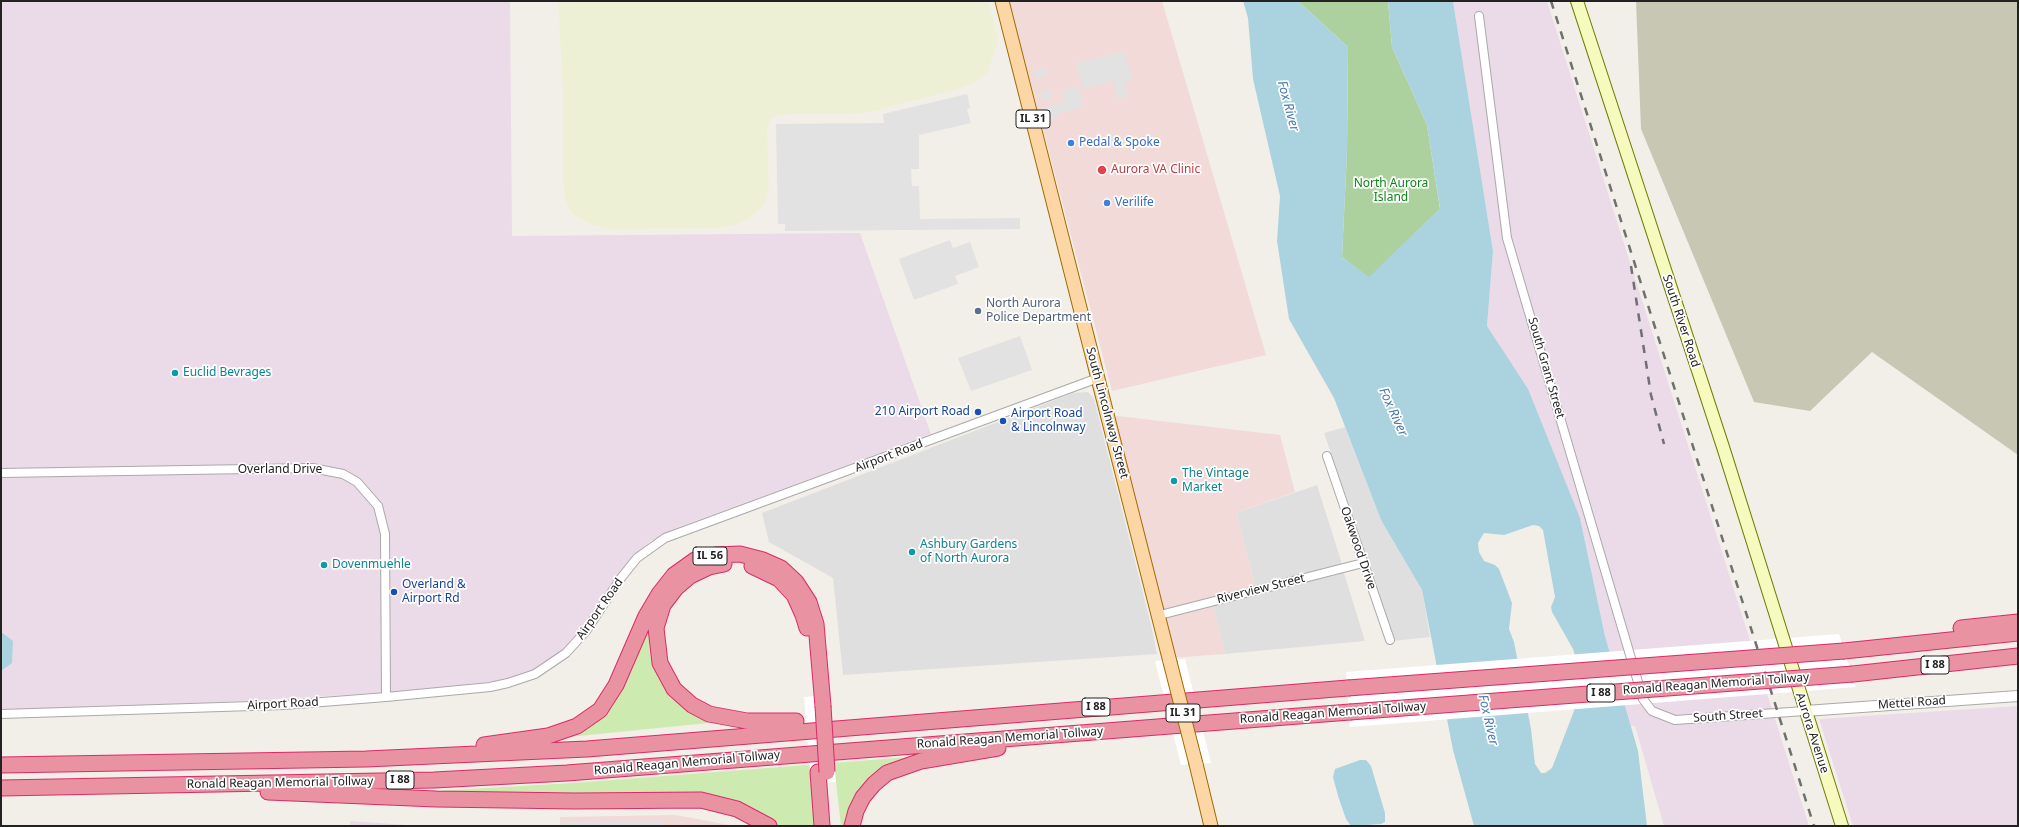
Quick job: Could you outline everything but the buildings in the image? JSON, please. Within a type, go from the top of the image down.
[{"type":"highway","name":"IL 56","points":[[415,757],[548,736],[577,726],[600,710],[616,685],[646,616],[659,594],[674,575],[696,560],[716,555],[740,554],[763,560],[781,568],[796,582],[810,602],[816,624],[818,706],[823,772],[832,826]]},
{"type":"highway","points":[[818,706],[808,635],[803,615],[794,595],[779,579],[754,566],[731,563],[709,566],[690,576],[676,588],[662,606],[656,628],[660,663],[674,689],[692,705],[709,714],[747,722],[807,721],[844,727]]},
{"type":"highway","points":[[1889,647],[1900,636],[2018,622]]},
{"type":"highway","name":"Ronald Reagan Memorial Tollway","points":[[1,765],[415,757],[587,749],[844,727],[1889,647],[2018,633]]},
{"type":"highway","name":"Ronald Reagan Memorial Tollway","points":[[1,788],[434,780],[567,773],[1065,733],[1853,674],[2018,656]]},
{"type":"highway","points":[[852,826],[856,811],[863,797],[874,784],[887,773],[921,761],[967,752],[1020,745],[1065,733]]},
{"type":"highway","points":[[822,826],[823,772]]},
{"type":"highway","points":[[222,784],[259,792],[436,799],[575,801],[701,800],[737,809],[769,826]]},
{"type":"main road","name":"South Lincolnway Street","points":[[1002,1],[1160,615],[1170,662],[1211,826]]},
{"type":"main road","name":"South River Road","points":[[1577,1],[1722,447],[1782,641]]},
{"type":"main road","name":"Aurora Avenue","points":[[1782,641],[1842,826]]},
{"type":"street","name":"South Grant Street","points":[[1479,16],[1507,238],[1643,699],[1652,711]]},
{"type":"street","name":"Airport Road","points":[[1,714],[284,705],[386,697],[508,684],[535,674],[556,661],[577,642],[627,571],[641,555],[665,538],[1098,378]]},
{"type":"street","name":"Oakwood Drive","points":[[1327,456],[1390,640]]},
{"type":"street","name":"Overland Drive","points":[[1,473],[312,468],[343,474],[357,482],[378,506],[385,534],[386,697]]},
{"type":"street","name":"Riverview Street","points":[[1160,615],[1363,563]]},
{"type":"street","name":"Mettel Road","points":[[1805,711],[2018,696]]},
{"type":"street","name":"South Street","points":[[1652,711],[1675,720],[1805,711]]},
{"type":"shaded area","points":[[1,1],[510,1],[512,236],[860,233],[931,434],[679,527],[649,542],[629,562],[576,639],[551,664],[521,678],[411,691],[211,703],[1,710]]},
{"type":"shaded area","points":[[558,1],[988,1],[998,40],[987,73],[969,85],[870,112],[854,114],[789,114],[776,116],[771,119],[767,129],[769,186],[767,196],[764,205],[747,220],[735,225],[719,228],[610,229],[590,224],[574,215],[569,210],[565,198],[563,181],[563,87]]},
{"type":"shaded area","points":[[1009,1],[1162,1],[1266,355],[1112,391]]},
{"type":"shaded area","points":[[1453,1],[1547,1],[1809,826],[1664,826],[1635,726],[1631,726],[1605,636],[1580,518],[1500,346],[1487,326],[1493,251]]},
{"type":"shaded area","points":[[1636,1],[2018,1],[2018,455],[1872,352],[1810,411],[1754,402],[1641,129]]},
{"type":"shaded area","points":[[1124,51],[1132,80],[1124,82],[1128,96],[1118,99],[1113,81],[1083,89],[1076,63]]},
{"type":"shaded area","points":[[1045,68],[1046,76],[1036,78],[1035,71]]},
{"type":"shaded area","points":[[1078,86],[1083,107],[1057,114],[1058,118],[1048,120],[1044,107],[1064,102],[1062,90]]},
{"type":"shaded area","points":[[1046,90],[1051,95],[1046,100],[1041,95]]},
{"type":"shaded area","points":[[967,94],[970,108],[967,109],[971,123],[919,135],[919,169],[911,169],[912,186],[919,186],[920,219],[1020,218],[1020,229],[785,231],[785,224],[778,224],[776,124],[884,123],[883,114]]},
{"type":"shaded area","points":[[950,240],[953,248],[970,242],[979,267],[955,276],[958,284],[914,300],[899,259]]},
{"type":"shaded area","points":[[1020,336],[1032,370],[971,391],[958,358]]},
{"type":"shaded area","points":[[1088,392],[1094,399],[1157,654],[843,675],[833,578],[769,542],[762,513],[1073,393]]},
{"type":"shaded area","points":[[1109,415],[1280,435],[1295,492],[1236,513],[1256,589],[1161,614]]},
{"type":"shaded area","points":[[1345,427],[1381,520],[1422,590],[1430,637],[1393,641],[1368,560],[1324,433]]},
{"type":"shaded area","points":[[1317,485],[1343,567],[1256,589],[1236,513]]},
{"type":"shaded area","points":[[1343,570],[1365,641],[1225,654],[1212,602]]},
{"type":"shaded area","points":[[1212,602],[1225,654],[1170,658],[1161,616]]},
{"type":"shaded area","points":[[2018,706],[2018,826],[1853,826],[1819,719]]},
{"type":"shaded area","points":[[676,815],[734,826],[560,826],[560,817]]},
{"type":"shaded area","points":[[350,821],[421,826],[350,826]]},
{"type":"shaded area","points":[[561,821],[665,821],[666,826],[561,826]]},
{"type":"green space","name":"North Aurora Island","points":[[1298,1],[1388,1],[1392,47],[1427,125],[1440,209],[1369,278],[1342,257],[1347,151],[1348,47]]},
{"type":"green space","points":[[651,623],[649,644],[651,661],[660,680],[674,699],[708,721],[708,723],[569,737],[583,729]]},
{"type":"green space","points":[[910,757],[910,759],[898,762],[847,826],[841,826],[836,782],[811,784],[814,826],[779,826],[764,815],[634,795],[419,792],[573,783]]},
{"type":"water","name":"Fox River","points":[[1243,1],[1298,1],[1348,47],[1347,151],[1342,257],[1369,277],[1440,208],[1427,125],[1392,47],[1388,1],[1453,1],[1493,251],[1487,326],[1528,389],[1580,518],[1605,636],[1638,751],[1647,826],[1474,826],[1453,750],[1422,590],[1381,520],[1334,398],[1289,319],[1277,241],[1280,196],[1253,79],[1248,18]],"holes":[[[1533,525],[1539,526],[1543,530],[1555,597],[1551,607],[1552,612],[1573,649],[1576,659],[1574,711],[1552,768],[1545,773],[1541,773],[1535,764],[1531,729],[1514,642],[1509,629],[1512,603],[1499,569],[1495,565],[1484,561],[1479,552],[1478,543],[1484,533],[1504,535]]]},
{"type":"water","points":[[1,632],[13,641],[12,663],[1,671]]},
{"type":"water","points":[[1360,760],[1366,760],[1371,766],[1385,813],[1385,822],[1381,824],[1351,826],[1346,819],[1338,796],[1333,777],[1335,769]]},
{"type":"pier","points":[[1839,634],[1856,687],[1350,727],[1346,672]]},
{"type":"pier","points":[[1185,659],[1211,763],[1181,765],[1155,661]]},
{"type":"pier","points":[[829,695],[836,782],[811,784],[804,697]]},
{"type":"railway","points":[[1551,1],[1814,826]]},
{"type":"railway","points":[[1631,266],[1651,395],[1664,444]]},
{"type":"place","name":"Pedal & Spoke","points":[[1071,143]]},
{"type":"place","name":"Aurora VA Clinic","points":[[1102,170]]},
{"type":"place","name":"Verilife","points":[[1107,203]]},
{"type":"place","name":"North Aurora Police Department","points":[[978,311]]},
{"type":"place","name":"Euclid Bevrages","points":[[175,373]]},
{"type":"place","name":"210 Airport Road","points":[[978,412]]},
{"type":"place","name":"Airport Road & Lincolnway","points":[[1003,421]]},
{"type":"place","name":"The Vintage Market","points":[[1174,481]]},
{"type":"place","name":"Ashbury Gardens of North Aurora","points":[[912,552]]},
{"type":"place","name":"Dovenmuehle","points":[[324,565]]},
{"type":"place","name":"Overland & Airport Rd","points":[[394,592]]}]
